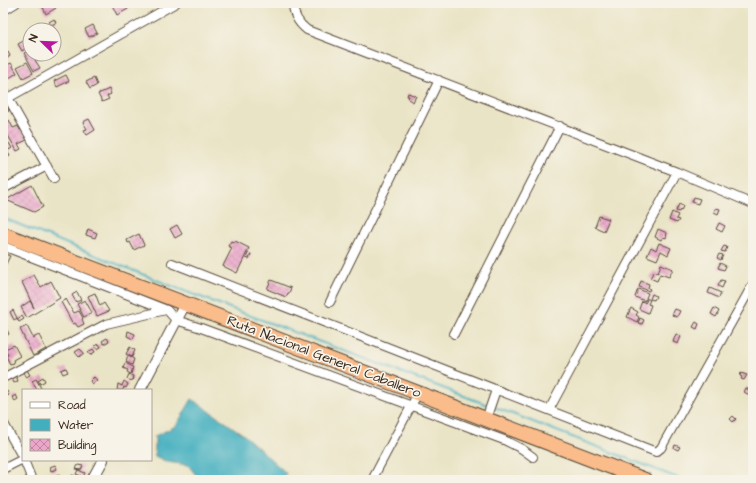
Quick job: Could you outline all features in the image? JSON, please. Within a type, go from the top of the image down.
[{"type":"highway","name":"Ruta Nacional General Caballero","points":[[3,234],[418,393],[487,415],[645,480]]},
{"type":"street","points":[[3,11],[16,3]]},
{"type":"street","points":[[6,99],[176,3]]},
{"type":"street","points":[[293,3],[293,10],[300,24],[307,30],[560,126],[753,204]]},
{"type":"street","points":[[330,302],[439,80]]},
{"type":"street","points":[[3,89],[6,99],[54,180]]},
{"type":"street","points":[[454,334],[560,126]]},
{"type":"street","points":[[3,189],[47,166]]},
{"type":"street","points":[[549,410],[677,172]]},
{"type":"street","points":[[3,246],[167,310]]},
{"type":"street","points":[[172,264],[495,394],[549,410],[656,452],[661,448],[753,284]]},
{"type":"street","points":[[146,289],[176,320],[504,440],[522,449],[532,457]]},
{"type":"street","points":[[141,389],[185,304]]},
{"type":"street","points":[[3,378],[106,324],[167,310]]},
{"type":"street","points":[[372,480],[418,393]]},
{"type":"street","points":[[487,415],[495,394]]},
{"type":"street","points":[[3,422],[22,456],[3,469]]},
{"type":"street","points":[[24,461],[32,480]]},
{"type":"street","points":[[92,480],[102,461]]},
{"type":"water","points":[[192,399],[244,435],[286,473],[283,480],[200,480],[188,465],[167,462],[155,456],[155,436],[176,426]]},
{"type":"building","points":[[41,3],[60,3],[55,6],[56,8],[46,14]]},
{"type":"building","points":[[111,3],[125,3],[128,9],[117,15]]},
{"type":"building","points":[[93,25],[97,33],[89,37],[85,29]]},
{"type":"building","points":[[22,42],[22,51],[18,44]]},
{"type":"building","points":[[8,52],[10,56],[3,61],[3,54]]},
{"type":"building","points":[[27,62],[33,73],[23,78],[17,67]]},
{"type":"building","points":[[29,62],[36,62],[40,68],[34,71]]},
{"type":"building","points":[[11,63],[17,73],[9,78],[3,67]]},
{"type":"building","points":[[66,75],[69,81],[57,87],[54,81]]},
{"type":"building","points":[[94,78],[97,85],[90,89],[86,82]]},
{"type":"building","points":[[109,89],[111,94],[107,96],[109,99],[102,102],[98,94]]},
{"type":"building","points":[[408,93],[416,96],[413,102],[408,99]]},
{"type":"building","points":[[6,105],[9,111],[4,113],[3,107]]},
{"type":"building","points":[[89,119],[95,130],[87,135],[84,130],[87,129],[83,122]]},
{"type":"building","points":[[9,120],[13,128],[18,126],[20,130],[22,130],[27,140],[18,144],[21,149],[17,151],[3,127],[3,123]]},
{"type":"building","points":[[9,143],[12,148],[7,151],[10,156],[6,158],[3,153],[3,146]]},
{"type":"building","points":[[32,185],[43,207],[34,212],[6,200]]},
{"type":"building","points":[[694,197],[700,199],[698,204],[692,202]]},
{"type":"building","points":[[679,204],[683,206],[679,212],[676,211]]},
{"type":"building","points":[[716,208],[720,209],[718,214],[714,212]]},
{"type":"building","points":[[672,212],[678,215],[676,219],[679,220],[677,223],[669,220]]},
{"type":"building","points":[[599,216],[609,219],[604,231],[595,227]]},
{"type":"building","points":[[719,223],[725,226],[722,232],[716,229]]},
{"type":"building","points":[[177,225],[182,234],[175,238],[170,229]]},
{"type":"building","points":[[88,229],[97,233],[95,238],[86,235]]},
{"type":"building","points":[[658,229],[667,233],[666,238],[663,237],[661,240],[655,237]]},
{"type":"building","points":[[139,234],[144,245],[134,250],[130,242],[128,243],[127,240]]},
{"type":"building","points":[[231,241],[234,243],[235,241],[249,248],[237,273],[223,266],[232,248],[228,246]]},
{"type":"building","points":[[659,243],[671,248],[668,255],[661,251],[657,260],[647,256],[651,247],[656,250]]},
{"type":"building","points":[[724,246],[727,247],[725,252],[721,251]]},
{"type":"building","points":[[3,253],[10,256],[3,270]]},
{"type":"building","points":[[248,253],[251,254],[249,259],[246,258]]},
{"type":"building","points":[[719,254],[723,255],[721,260],[717,258]]},
{"type":"building","points":[[720,263],[726,266],[724,270],[718,268]]},
{"type":"building","points":[[661,264],[673,269],[669,277],[660,274],[657,281],[650,278],[654,271],[658,273]]},
{"type":"building","points":[[34,275],[41,287],[51,281],[60,298],[27,318],[21,307],[30,301],[34,308],[22,282]]},
{"type":"building","points":[[271,280],[291,288],[286,297],[267,289]]},
{"type":"building","points":[[721,280],[725,281],[722,288],[718,286]]},
{"type":"building","points":[[641,281],[649,284],[649,291],[639,287]]},
{"type":"building","points":[[710,288],[721,293],[719,298],[708,293]]},
{"type":"building","points":[[638,289],[648,293],[646,298],[650,300],[648,304],[651,305],[648,313],[639,309],[642,301],[645,303],[647,300],[645,299],[645,301],[635,297]]},
{"type":"building","points":[[77,292],[81,300],[76,302],[72,295]]},
{"type":"building","points":[[95,293],[100,306],[104,303],[109,311],[97,316],[88,296]]},
{"type":"building","points":[[652,294],[656,296],[654,300],[650,299]]},
{"type":"building","points":[[66,299],[74,313],[79,311],[83,318],[84,324],[78,327],[75,323],[73,324],[61,302]]},
{"type":"building","points":[[85,300],[92,313],[84,317],[77,304]]},
{"type":"building","points":[[631,308],[638,312],[636,315],[639,317],[637,322],[627,317]]},
{"type":"building","points":[[714,308],[719,311],[716,317],[711,314]]},
{"type":"building","points":[[675,309],[680,311],[677,317],[672,315]]},
{"type":"building","points":[[13,310],[17,318],[14,320],[10,312]]},
{"type":"building","points":[[22,316],[24,319],[19,322],[17,319]]},
{"type":"building","points":[[640,318],[644,320],[642,324],[638,323]]},
{"type":"building","points":[[696,322],[699,324],[697,329],[693,327]]},
{"type":"building","points":[[27,326],[33,338],[39,335],[46,349],[33,356],[20,329]]},
{"type":"building","points":[[7,330],[9,334],[3,338],[3,332]]},
{"type":"building","points":[[128,331],[135,334],[133,339],[127,336]]},
{"type":"building","points":[[676,334],[681,336],[678,344],[673,342]]},
{"type":"building","points":[[107,338],[109,341],[104,344],[102,341]]},
{"type":"building","points":[[99,344],[101,347],[97,349],[95,346]]},
{"type":"building","points":[[14,345],[20,356],[13,360],[14,363],[10,364],[6,356],[8,355],[5,349]]},
{"type":"building","points":[[130,347],[135,350],[132,357],[126,354]]},
{"type":"building","points":[[80,349],[84,353],[79,357],[75,352]]},
{"type":"building","points":[[93,349],[95,352],[90,355],[88,352]]},
{"type":"building","points":[[128,356],[134,359],[132,365],[126,362]]},
{"type":"building","points":[[125,363],[133,367],[131,374],[127,372],[128,370],[123,368]]},
{"type":"building","points":[[66,368],[68,372],[63,374],[61,370]]},
{"type":"building","points":[[27,370],[30,375],[26,377],[24,372]]},
{"type":"building","points":[[741,373],[747,375],[744,380],[741,379]]},
{"type":"building","points":[[129,374],[133,376],[132,381],[127,379]]},
{"type":"building","points":[[16,376],[18,381],[14,383],[12,379]]},
{"type":"building","points":[[43,377],[45,381],[40,384],[38,380]]},
{"type":"building","points":[[94,377],[97,380],[92,384],[90,381]]},
{"type":"building","points":[[36,379],[41,388],[36,389],[32,381]]},
{"type":"building","points":[[124,381],[128,384],[126,388],[124,387],[123,389],[117,389],[118,384],[122,386]]},
{"type":"building","points":[[746,388],[753,392],[751,396],[744,392]]},
{"type":"building","points":[[7,391],[9,395],[3,398],[3,393]]},
{"type":"building","points":[[16,395],[18,399],[15,401],[12,397]]},
{"type":"building","points":[[733,416],[736,419],[733,422],[730,419]]},
{"type":"building","points":[[675,445],[680,447],[678,450],[674,448]]},
{"type":"building","points":[[55,465],[57,469],[51,471],[50,467]]},
{"type":"building","points":[[78,465],[83,466],[81,470],[76,469]]},
{"type":"building","points":[[78,470],[85,473],[83,477],[76,474]]},
{"type":"building","points":[[59,474],[61,479],[52,480],[51,477]]},
{"type":"building","points":[[72,475],[80,478],[79,480],[71,480]]},
{"type":"waterway","points":[[3,218],[174,287],[488,405]]},
{"type":"waterway","points":[[492,406],[683,480]]}]
